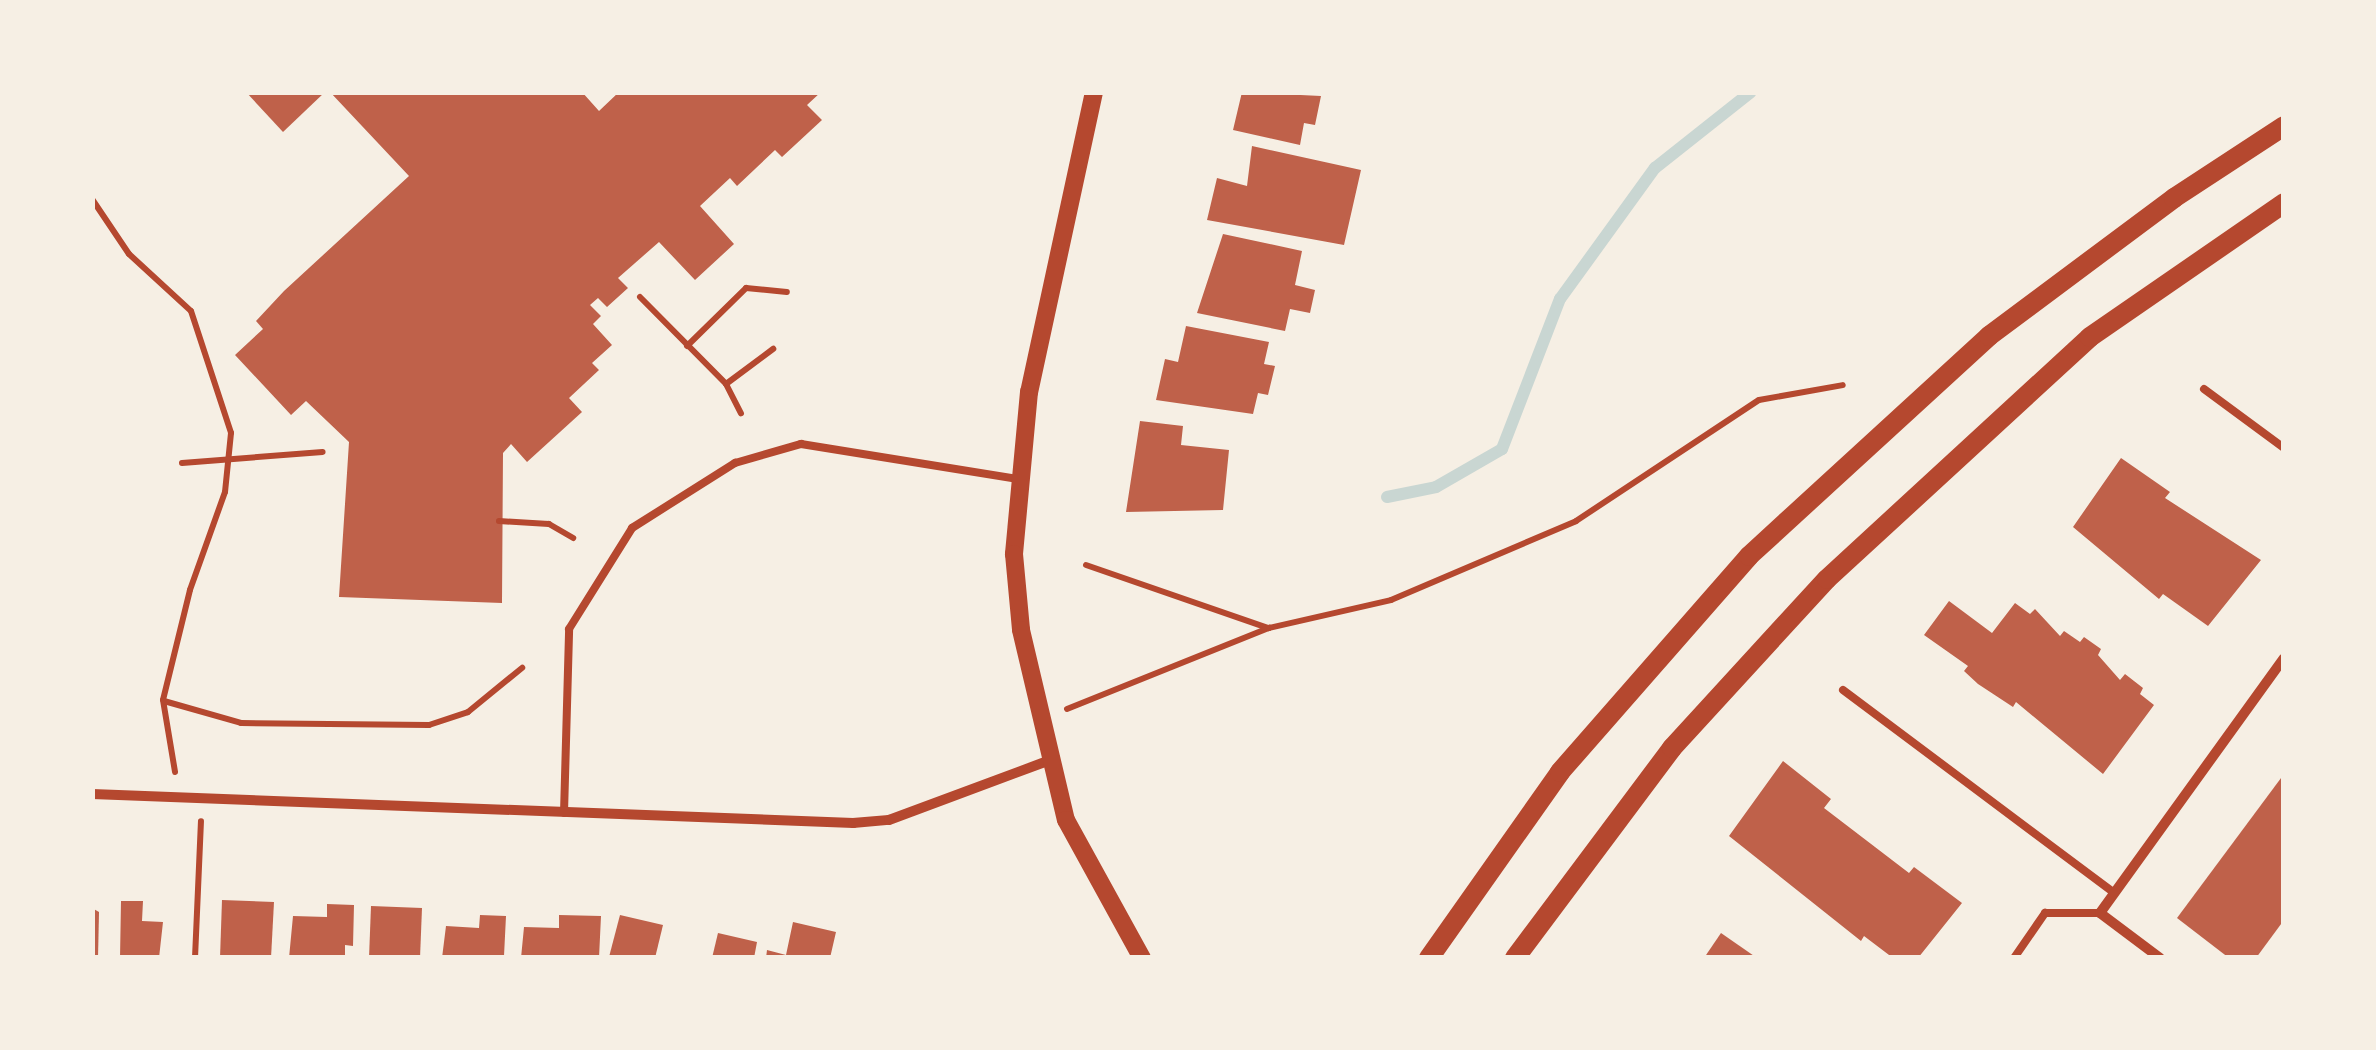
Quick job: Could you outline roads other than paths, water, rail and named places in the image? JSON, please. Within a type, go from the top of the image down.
[{"type":"main road","points":[[1429,958],[1596,727],[1749,556],[1990,336],[2174,198],[2284,126]]},
{"type":"main road","points":[[1515,958],[1672,748],[1828,579],[2090,337],[2284,203]]},
{"type":"street","points":[[1094,92],[1028,392],[1014,554],[1020,630],[1066,820],[1142,958]]},
{"type":"street","points":[[2160,958],[2100,913],[2112,891],[2284,658]]},
{"type":"street","points":[[92,794],[817,824],[889,820],[1050,760]]},
{"type":"lane","points":[[2204,390],[2284,448]]},
{"type":"lane","points":[[564,813],[569,629],[632,528],[735,463],[801,444],[1018,479]]},
{"type":"lane","points":[[1843,690],[2112,891]]},
{"type":"lane","points":[[2014,958],[2045,913],[2100,913]]},
{"type":"waterway","points":[[1387,497],[1436,487],[1502,449],[1560,299],[1655,168],[1751,92]]}]
